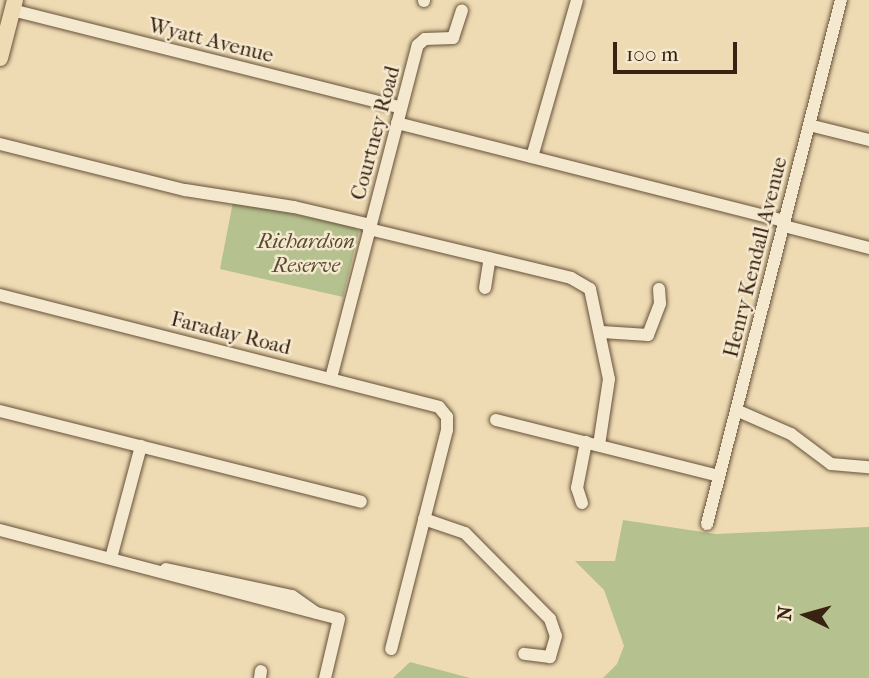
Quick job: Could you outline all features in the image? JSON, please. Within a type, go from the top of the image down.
[{"type":"main road","points":[[0,58],[13,5]]},
{"type":"street","points":[[531,157],[578,0]]},
{"type":"street","name":"Henry Kendall Avenue","points":[[707,524],[841,0]]},
{"type":"street","name":"Wyatt Avenue","points":[[13,5],[401,108]]},
{"type":"street","name":"Courtney Road","points":[[331,378],[418,45],[425,39],[453,38],[462,10]]},
{"type":"street","points":[[397,123],[869,248]]},
{"type":"street","points":[[809,125],[869,140]]},
{"type":"street","points":[[0,144],[177,188],[294,207],[585,284],[594,295],[609,379],[577,488],[582,503]]},
{"type":"street","points":[[485,288],[490,258]]},
{"type":"street","points":[[601,331],[648,335],[660,303],[659,289]]},
{"type":"street","name":"Faraday Road","points":[[0,295],[432,404],[447,417],[424,519]]},
{"type":"street","points":[[736,410],[791,434],[831,464],[869,467]]},
{"type":"street","points":[[0,411],[361,502]]},
{"type":"street","points":[[496,420],[719,476]]},
{"type":"street","points":[[111,558],[141,446]]},
{"type":"street","points":[[391,649],[424,519],[464,533],[550,618],[556,636],[550,657],[524,654]]},
{"type":"street","points":[[0,530],[339,619],[325,678]]},
{"type":"green space","name":"Richardson Reserve","points":[[233,202],[353,226],[359,232],[343,297],[220,269]]},
{"type":"green space","points":[[623,520],[716,534],[869,527],[869,678],[603,678],[617,664],[624,646],[604,590],[575,561],[615,561]]},
{"type":"green space","points":[[410,662],[470,678],[393,678]]}]
